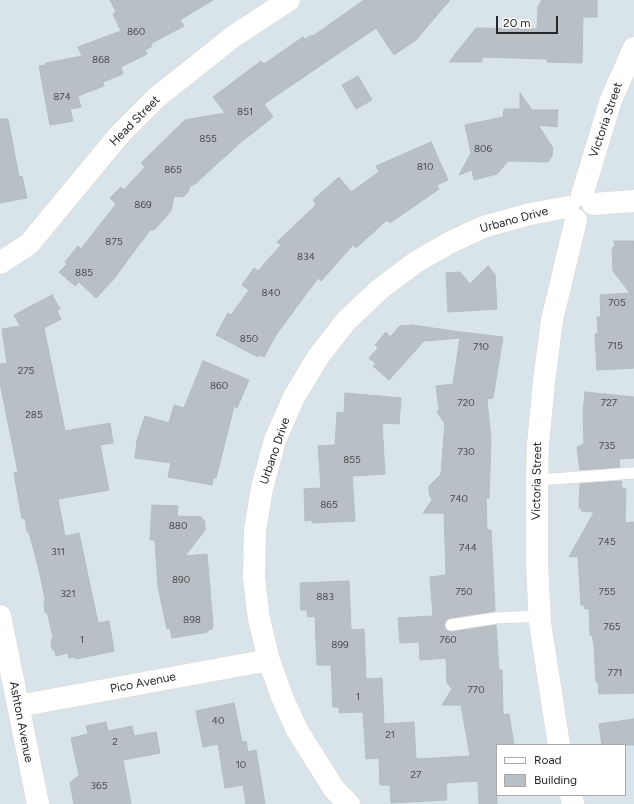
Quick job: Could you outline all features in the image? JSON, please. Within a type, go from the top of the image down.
[{"type":"street","name":"Head Street","points":[[0,264],[29,244],[115,139],[156,98],[234,36],[289,0]]},
{"type":"street","name":"Victoria Street","points":[[559,744],[548,681],[540,616],[537,556],[536,480],[543,390],[552,320],[580,207],[612,100],[634,48]]},
{"type":"street","name":"Urbano Drive","points":[[349,804],[334,789],[297,730],[282,697],[269,660],[259,619],[254,578],[255,531],[260,495],[275,440],[294,397],[318,357],[346,321],[380,289],[416,262],[449,243],[483,227],[530,214],[634,201]]},
{"type":"street","name":"Ashton Avenue","points":[[0,616],[38,804]]},
{"type":"street","name":"Pico Avenue","points":[[18,706],[269,660]]},
{"type":"lane","points":[[536,480],[634,473]]},
{"type":"lane","points":[[451,625],[496,618],[540,616]]},
{"type":"building","points":[[110,0],[213,0],[180,20],[184,26],[152,43],[151,47],[145,50],[147,54],[121,67],[123,74],[103,82],[104,86],[78,96],[81,107],[70,109],[73,121],[50,125],[39,66],[45,65],[46,63],[82,56],[78,47],[121,31],[113,14],[116,12]]},
{"type":"building","points":[[364,0],[450,0],[416,40],[394,55],[376,28],[264,104],[273,117],[240,143],[195,184],[190,186],[188,192],[183,197],[174,196],[171,211],[154,230],[150,230],[113,280],[96,298],[79,282],[75,286],[59,272],[67,264],[65,262],[78,246],[81,249],[116,204],[110,198],[121,187],[124,190],[145,167],[141,163],[185,120],[225,113],[213,97],[261,61],[264,64],[303,37],[305,39],[312,35],[313,36]]},
{"type":"building","points":[[542,0],[597,0],[597,17],[583,17],[582,63],[547,62],[547,59],[482,57],[482,62],[449,62],[476,28],[537,29],[538,7]]},
{"type":"building","points":[[358,76],[372,100],[356,109],[342,85]]},
{"type":"building","points":[[520,93],[532,110],[558,110],[557,127],[538,125],[553,148],[552,156],[548,162],[508,161],[497,174],[474,180],[472,170],[459,175],[471,153],[465,125],[503,117],[504,109],[520,109]]},
{"type":"building","points":[[0,119],[8,119],[19,177],[22,176],[27,198],[0,203]]},
{"type":"building","points":[[431,142],[448,180],[437,185],[439,189],[390,223],[387,220],[356,248],[353,245],[321,281],[318,278],[276,335],[264,357],[259,355],[258,357],[216,335],[228,313],[231,315],[249,290],[242,285],[254,268],[258,271],[281,245],[277,242],[316,205],[313,200],[339,177],[351,192],[379,172],[376,166]]},
{"type":"building","points":[[614,241],[634,241],[634,368],[597,370],[595,334],[598,334],[597,317],[601,317],[600,295],[630,293],[613,271],[612,248],[615,246]]},
{"type":"building","points":[[488,266],[495,275],[497,309],[448,312],[446,273],[460,272],[470,284]]},
{"type":"building","points":[[52,295],[60,309],[57,311],[61,319],[44,328],[65,431],[110,423],[113,443],[100,445],[109,490],[58,499],[65,536],[79,533],[98,623],[109,621],[114,651],[76,659],[76,657],[69,658],[68,653],[56,656],[55,651],[52,649],[51,641],[53,638],[48,615],[45,612],[45,599],[40,574],[29,532],[27,532],[25,518],[22,519],[14,473],[18,472],[0,383],[0,364],[7,363],[2,329],[20,326],[14,315]]},
{"type":"building","points":[[412,325],[460,332],[460,336],[461,332],[503,337],[493,398],[487,399],[491,440],[489,498],[486,498],[487,530],[491,530],[495,611],[450,618],[446,620],[444,626],[446,630],[452,632],[496,625],[499,670],[502,670],[503,715],[509,714],[514,744],[496,744],[497,804],[479,804],[478,781],[446,783],[447,800],[391,803],[390,785],[380,785],[379,758],[366,759],[363,712],[339,713],[339,707],[333,707],[331,665],[317,665],[315,616],[308,617],[307,610],[301,610],[300,583],[349,581],[351,630],[364,629],[366,679],[382,678],[384,724],[414,722],[416,759],[470,756],[461,705],[442,705],[452,689],[447,683],[446,658],[420,660],[419,642],[400,643],[398,618],[433,616],[430,577],[446,575],[444,513],[423,513],[432,500],[429,493],[429,486],[441,474],[445,424],[437,412],[439,409],[436,386],[453,384],[460,338],[424,341],[389,380],[373,366],[376,364],[369,358],[378,348],[375,345],[386,332],[390,337],[400,326]]},
{"type":"building","points":[[203,361],[249,380],[237,408],[234,406],[216,478],[213,478],[212,485],[168,477],[171,463],[135,458],[137,440],[145,416],[169,423],[174,405],[184,408]]},
{"type":"building","points":[[585,392],[634,397],[634,458],[619,459],[620,467],[580,470],[577,447],[584,444],[583,414]]},
{"type":"building","points":[[345,393],[401,398],[399,424],[382,423],[385,474],[352,476],[355,521],[312,523],[312,520],[305,521],[304,489],[321,488],[318,446],[335,445],[337,412],[344,413]]},
{"type":"building","points":[[621,481],[622,488],[626,489],[625,523],[634,522],[634,693],[599,694],[598,682],[596,682],[594,645],[592,635],[590,635],[589,608],[585,609],[584,605],[581,605],[578,556],[569,557],[594,512],[581,511],[582,508],[579,508],[580,484]]},
{"type":"building","points":[[152,505],[178,506],[177,516],[201,517],[205,522],[205,530],[185,556],[207,554],[213,625],[212,629],[208,630],[208,632],[172,638],[170,628],[167,629],[158,587],[155,540],[150,540]]},
{"type":"building","points":[[234,703],[242,742],[246,741],[248,752],[256,750],[265,804],[246,804],[243,785],[225,788],[218,744],[203,747],[196,711]]},
{"type":"building","points":[[634,719],[634,745],[602,744],[599,724]]},
{"type":"building","points":[[106,722],[108,731],[132,726],[134,736],[156,732],[160,753],[123,760],[131,804],[74,804],[70,783],[79,775],[71,738],[88,734],[86,726]]}]
